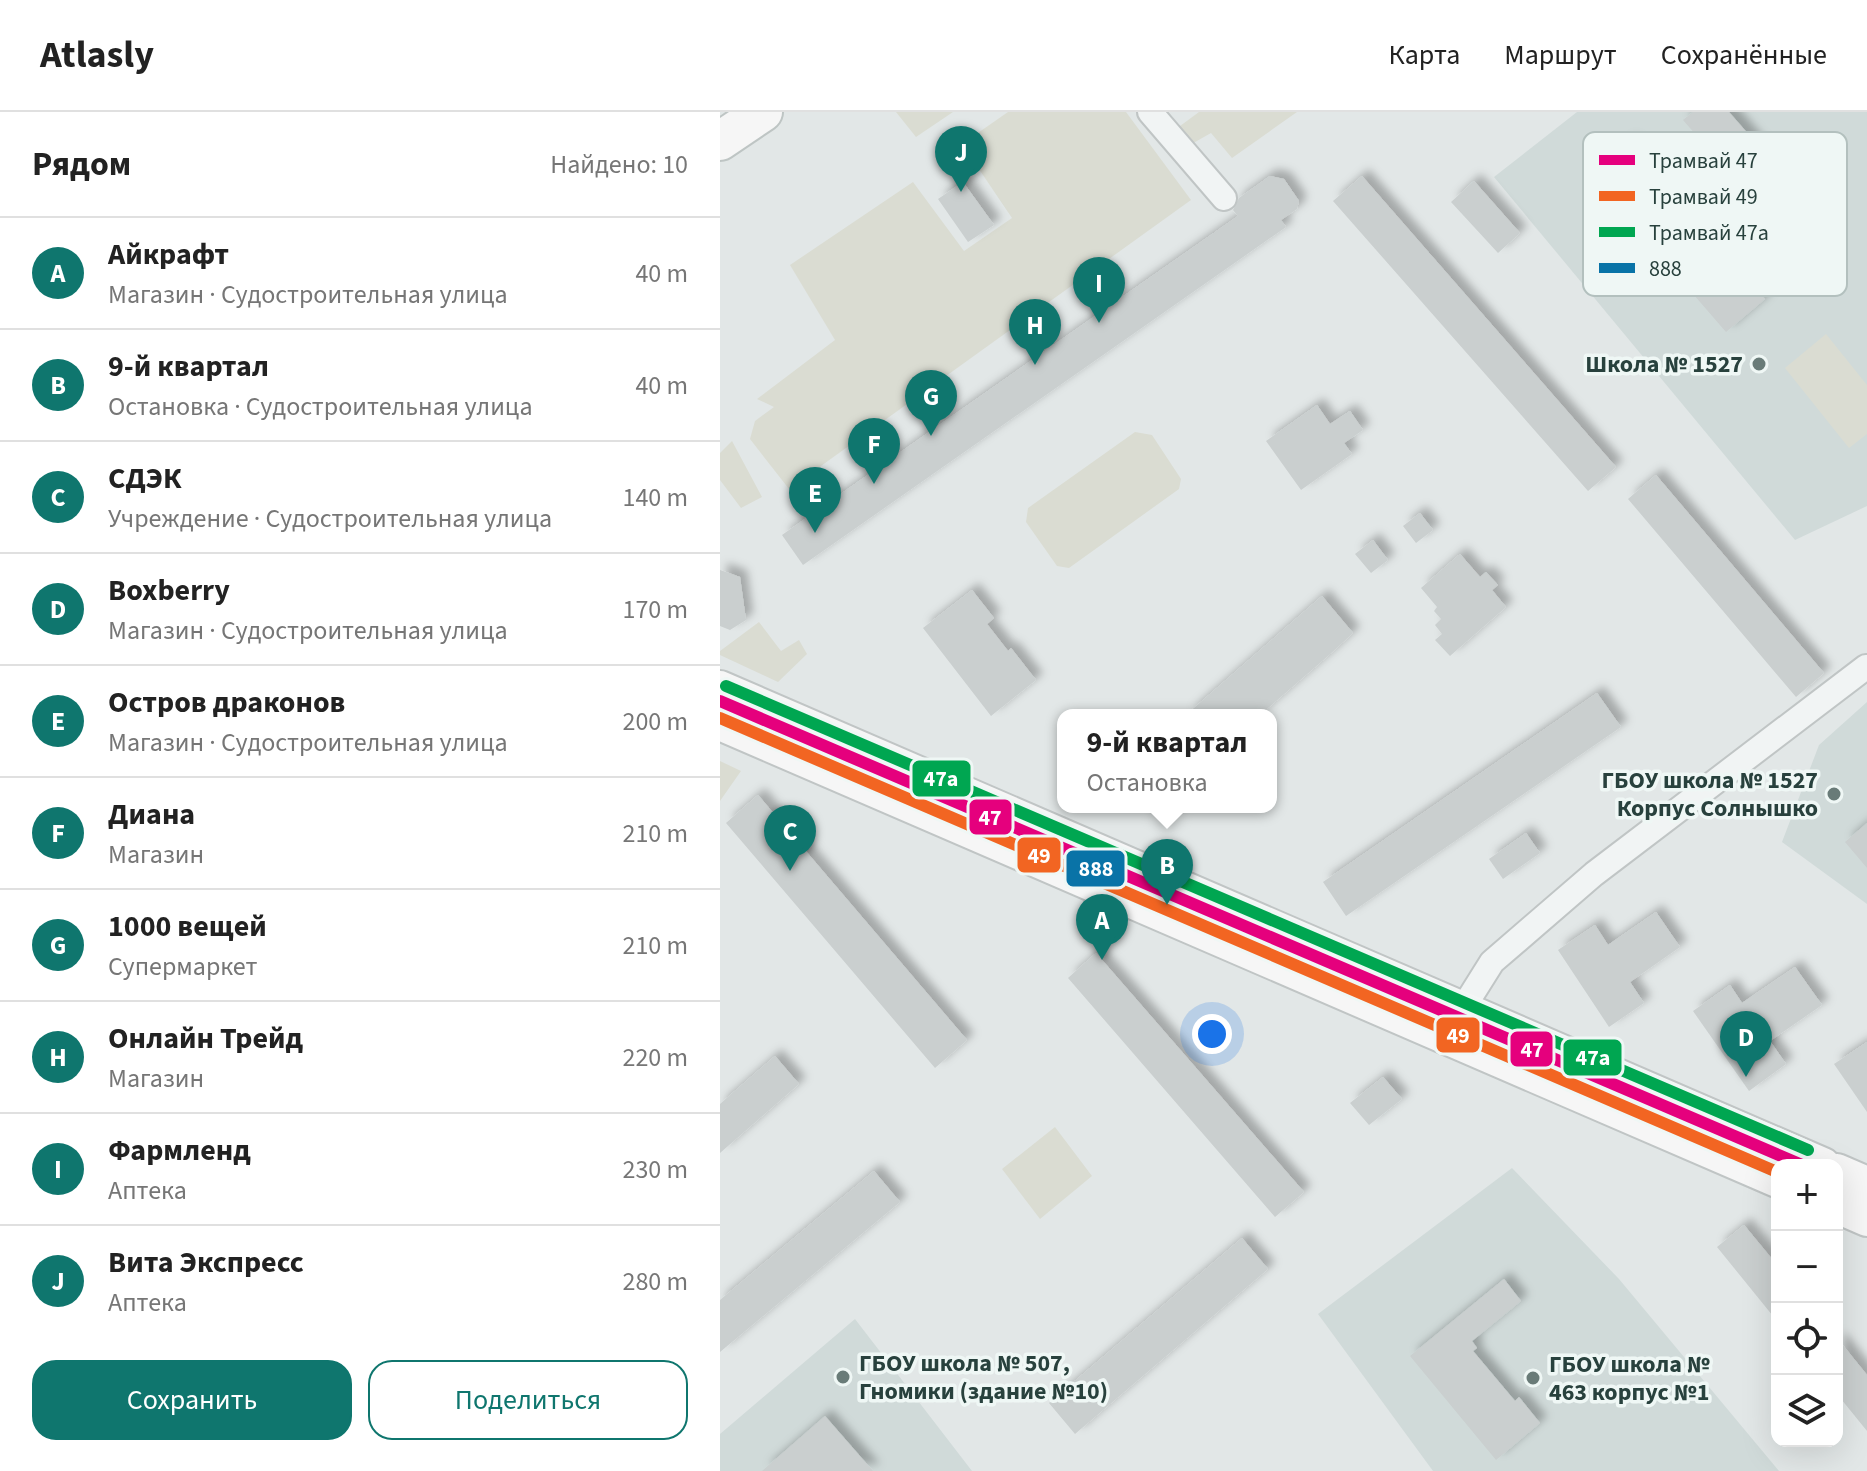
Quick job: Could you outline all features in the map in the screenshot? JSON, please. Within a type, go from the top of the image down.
[{"type":"main road","points":[[720,141],[763,112]]},
{"type":"street","points":[[1150,112],[1224,198]]},
{"type":"street","points":[[1454,1023],[1492,962],[1594,874],[1866,667]]},
{"type":"street","points":[[720,688],[1454,1023],[1771,1177]]},
{"type":"street","points":[[720,723],[1454,1023],[1807,1159]]},
{"type":"street","points":[[1843,1174],[1867,1184]]},
{"type":"street","points":[[1843,1209],[1867,1219]]},
{"type":"shaded area","points":[[896,112],[953,112],[916,137]]},
{"type":"shaded area","points":[[1008,112],[1126,112],[1191,200],[789,489],[750,439],[755,421],[774,407],[757,399],[835,340],[790,265],[913,182],[964,251],[1012,218],[962,144]]},
{"type":"shaded area","points":[[1199,112],[1297,112],[1232,158],[1211,133],[1188,146],[1176,129]]},
{"type":"shaded area","points":[[1577,112],[1867,112],[1867,506],[1795,540],[1593,296],[1847,296],[1847,132],[1583,132],[1583,284],[1494,177]]},
{"type":"shaded area","points":[[1826,334],[1867,385],[1867,434],[1849,448],[1785,368]]},
{"type":"shaded area","points":[[1135,432],[1152,435],[1181,479],[1179,489],[1069,568],[1057,566],[1026,522],[1028,508]]},
{"type":"shaded area","points":[[732,441],[762,497],[741,508],[720,480],[720,453]]},
{"type":"shaded area","points":[[759,622],[781,651],[799,640],[807,654],[778,682],[720,655],[720,651]]},
{"type":"shaded area","name":"ГБОУ школа № 1527 Корпус Солнышко","points":[[1867,702],[1867,904],[1782,842],[1819,745]]},
{"type":"shaded area","points":[[720,761],[741,771],[720,801]]},
{"type":"shaded area","points":[[1055,1127],[1092,1176],[1040,1219],[1002,1169]]},
{"type":"shaded area","name":"ГБОУ школа № 463 корпус №1","points":[[1512,1168],[1619,1279],[1779,1471],[1433,1471],[1318,1314]]},
{"type":"shaded area","name":"ГБОУ школа № 507, Гномики (здание №10)","points":[[855,1319],[972,1471],[720,1471],[720,1434]]},
{"type":"building","points":[[1693,112],[1729,112],[1746,132],[1693,132],[1683,120]]},
{"type":"building","points":[[1270,176],[1284,179],[1299,201],[1297,209],[1281,220],[1286,227],[803,565],[782,535],[1238,216],[1233,210],[1239,198]]},
{"type":"building","points":[[1362,176],[1616,467],[1588,491],[1333,201]]},
{"type":"building","points":[[1474,181],[1520,233],[1498,253],[1451,202]]},
{"type":"building","points":[[963,182],[994,225],[968,242],[938,199]]},
{"type":"building","points":[[1695,296],[1762,296],[1765,299],[1726,332]]},
{"type":"building","points":[[1317,405],[1330,424],[1350,411],[1363,430],[1344,443],[1352,454],[1301,490],[1266,441]]},
{"type":"building","points":[[1656,475],[1824,673],[1796,697],[1628,499]]},
{"type":"building","points":[[1420,513],[1433,530],[1416,543],[1403,526]]},
{"type":"building","points":[[1373,540],[1388,560],[1371,573],[1355,554]]},
{"type":"building","points":[[1460,554],[1480,577],[1486,572],[1498,585],[1492,590],[1506,607],[1450,656],[1435,640],[1442,634],[1435,625],[1441,619],[1434,611],[1437,607],[1421,588]]},
{"type":"building","points":[[720,570],[740,577],[746,620],[730,630],[720,626]]},
{"type":"building","points":[[972,590],[994,618],[987,624],[1036,680],[991,716],[923,628]]},
{"type":"building","points":[[1322,596],[1353,633],[1267,709],[1193,709]]},
{"type":"building","points":[[1597,693],[1621,727],[1346,916],[1323,882]]},
{"type":"building","points":[[758,795],[967,1040],[935,1068],[726,823]]},
{"type":"building","points":[[1867,823],[1867,868],[1845,842]]},
{"type":"building","points":[[1526,833],[1540,853],[1503,879],[1489,859]]},
{"type":"building","points":[[1656,912],[1680,947],[1630,982],[1644,1003],[1609,1027],[1558,950],[1595,925],[1608,945]]},
{"type":"building","points":[[1096,953],[1304,1192],[1275,1217],[1068,978]]},
{"type":"building","points":[[1795,967],[1822,1005],[1770,1041],[1786,1064],[1749,1091],[1693,1011],[1730,985],[1742,1003]]},
{"type":"building","points":[[1867,1042],[1867,1112],[1834,1064]]},
{"type":"building","points":[[775,1056],[799,1084],[720,1153],[720,1104]]},
{"type":"building","points":[[1383,1077],[1402,1099],[1369,1125],[1350,1103]]},
{"type":"building","points":[[874,1171],[900,1202],[720,1352],[720,1300]]},
{"type":"building","points":[[1744,1225],[1771,1258],[1771,1314],[1717,1247]]},
{"type":"building","points":[[1242,1238],[1268,1269],[1075,1434],[1049,1403]]},
{"type":"building","points":[[1504,1279],[1521,1301],[1472,1341],[1477,1348],[1473,1351],[1515,1401],[1519,1397],[1540,1423],[1496,1460],[1410,1356]]},
{"type":"building","points":[[1843,1345],[1867,1375],[1867,1431],[1843,1401]]},
{"type":"building","points":[[825,1416],[873,1471],[762,1471]]},
{"type":"tram line","name":"47а","points":[[726,686],[1808,1150]]},
{"type":"tram line","name":"47","points":[[720,701],[1788,1159]]},
{"type":"tram line","name":"49","points":[[720,718],[1771,1169]]},
{"type":"transit line","name":"888","points":[[720,706],[1771,1160]]},
{"type":"place","name":"Вита Экспресс","points":[[961,192]]},
{"type":"place","name":"Фармленд","points":[[1099,323]]},
{"type":"place","name":"Школа № 1527","points":[[1759,364]]},
{"type":"place","name":"Онлайн Трейд","points":[[1035,365]]},
{"type":"place","name":"1000 вещей","points":[[931,436]]},
{"type":"place","name":"Диана","points":[[874,484]]},
{"type":"place","name":"Остров драконов","points":[[815,533]]},
{"type":"place","name":"ГБОУ школа № 1527 Корпус Солнышко","points":[[1834,794]]},
{"type":"place","name":"СДЭК","points":[[790,871]]},
{"type":"place","name":"9-й квартал","points":[[1167,905]]},
{"type":"place","name":"Айкрафт","points":[[1102,960]]},
{"type":"place","name":"Boxberry","points":[[1746,1077]]},
{"type":"place","name":"ГБОУ школа № 507, Гномики (здание №10)","points":[[843,1377]]},
{"type":"place","name":"ГБОУ школа № 463 корпус №1","points":[[1533,1378]]}]
